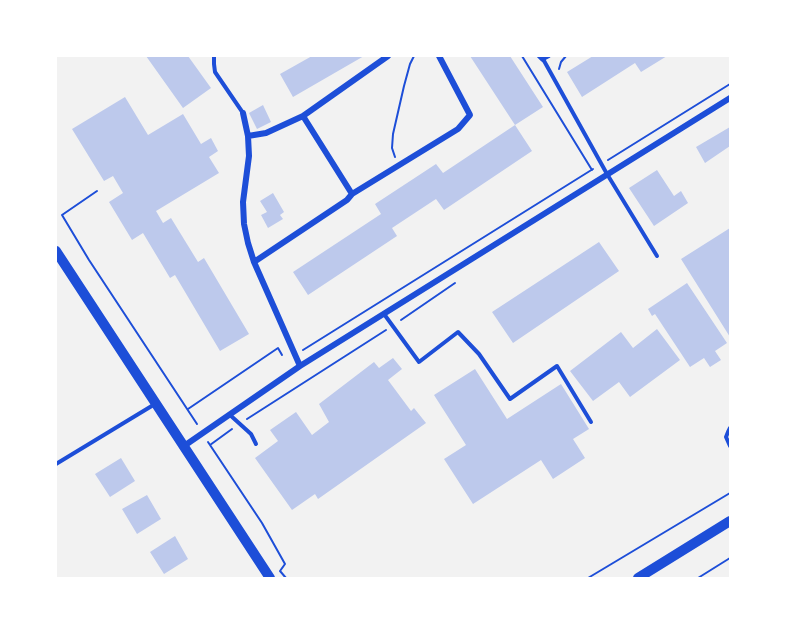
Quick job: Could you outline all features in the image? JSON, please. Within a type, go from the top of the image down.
[{"type":"main road","points":[[56,251],[270,579]]},
{"type":"main road","points":[[638,579],[730,521]]},
{"type":"street","points":[[248,136],[266,133],[303,116],[388,56]]},
{"type":"street","points":[[254,262],[347,200],[352,194],[458,129],[470,115],[439,56]]},
{"type":"street","points":[[184,446],[300,366],[730,98]]},
{"type":"street","points":[[243,113],[249,156],[243,202],[244,224],[254,262],[300,366]]},
{"type":"street","points":[[303,116],[352,194]]},
{"type":"lane","points":[[214,56],[215,72],[243,113]]},
{"type":"lane","points":[[544,57],[601,164],[657,256]]},
{"type":"lane","points":[[384,314],[419,362],[458,332],[479,354],[510,399],[557,366],[591,422]]},
{"type":"lane","points":[[56,464],[156,404]]},
{"type":"lane","points":[[230,415],[251,434],[256,444]]},
{"type":"lane","points":[[730,428],[726,437],[730,446]]},
{"type":"path","points":[[397,166],[392,148],[393,134],[404,86],[414,56]]},
{"type":"path","points":[[522,56],[592,170]]},
{"type":"path","points":[[560,74],[559,67],[566,56]]},
{"type":"path","points":[[188,409],[278,348],[286,361],[730,84]]},
{"type":"path","points":[[97,190],[62,215],[89,260],[262,523],[285,564],[280,571],[286,579]]},
{"type":"path","points":[[210,445],[460,279]]},
{"type":"path","points":[[588,579],[730,493]]},
{"type":"path","points":[[698,579],[730,558]]},
{"type":"building","points":[[146,56],[188,56],[211,88],[183,108]]},
{"type":"building","points":[[312,56],[364,56],[293,97],[280,74]]},
{"type":"building","points":[[470,56],[510,56],[543,107],[515,125]]},
{"type":"building","points":[[593,56],[667,56],[641,72],[635,63],[582,97],[567,72]]},
{"type":"building","points":[[125,97],[148,135],[183,114],[201,144],[211,138],[218,151],[209,157],[219,173],[156,211],[163,223],[171,218],[198,262],[204,258],[249,334],[220,351],[175,275],[170,278],[143,233],[132,240],[109,202],[123,193],[113,176],[104,181],[72,129]]},
{"type":"building","points":[[263,105],[271,122],[257,129],[249,113]]},
{"type":"building","points":[[515,125],[532,151],[444,210],[436,199],[392,228],[397,236],[308,295],[293,272],[381,214],[375,204],[436,164],[443,173]]},
{"type":"building","points":[[730,127],[730,146],[705,163],[696,147]]},
{"type":"building","points":[[657,170],[674,196],[681,191],[688,203],[654,226],[629,188]]},
{"type":"building","points":[[273,193],[284,212],[280,215],[283,219],[268,228],[261,215],[267,212],[260,201]]},
{"type":"building","points":[[730,228],[730,337],[681,259]]},
{"type":"building","points":[[599,242],[619,271],[513,343],[492,312]]},
{"type":"building","points":[[687,283],[727,343],[715,351],[721,360],[710,367],[704,358],[690,367],[655,314],[652,316],[648,309]]},
{"type":"building","points":[[657,329],[680,360],[630,397],[619,382],[593,401],[570,371],[621,332],[633,348]]},
{"type":"building","points":[[393,358],[402,369],[388,380],[411,411],[414,408],[426,423],[318,499],[315,494],[292,510],[255,458],[278,441],[270,430],[296,412],[312,435],[329,422],[319,404],[374,362],[379,368]]},
{"type":"building","points":[[475,369],[507,419],[561,384],[589,429],[573,439],[585,458],[553,479],[541,460],[473,504],[444,459],[466,445],[434,395]]},
{"type":"building","points":[[121,458],[135,481],[110,497],[95,474]]},
{"type":"building","points":[[147,495],[161,519],[137,534],[122,509]]},
{"type":"building","points":[[175,536],[188,559],[164,574],[150,552]]}]
